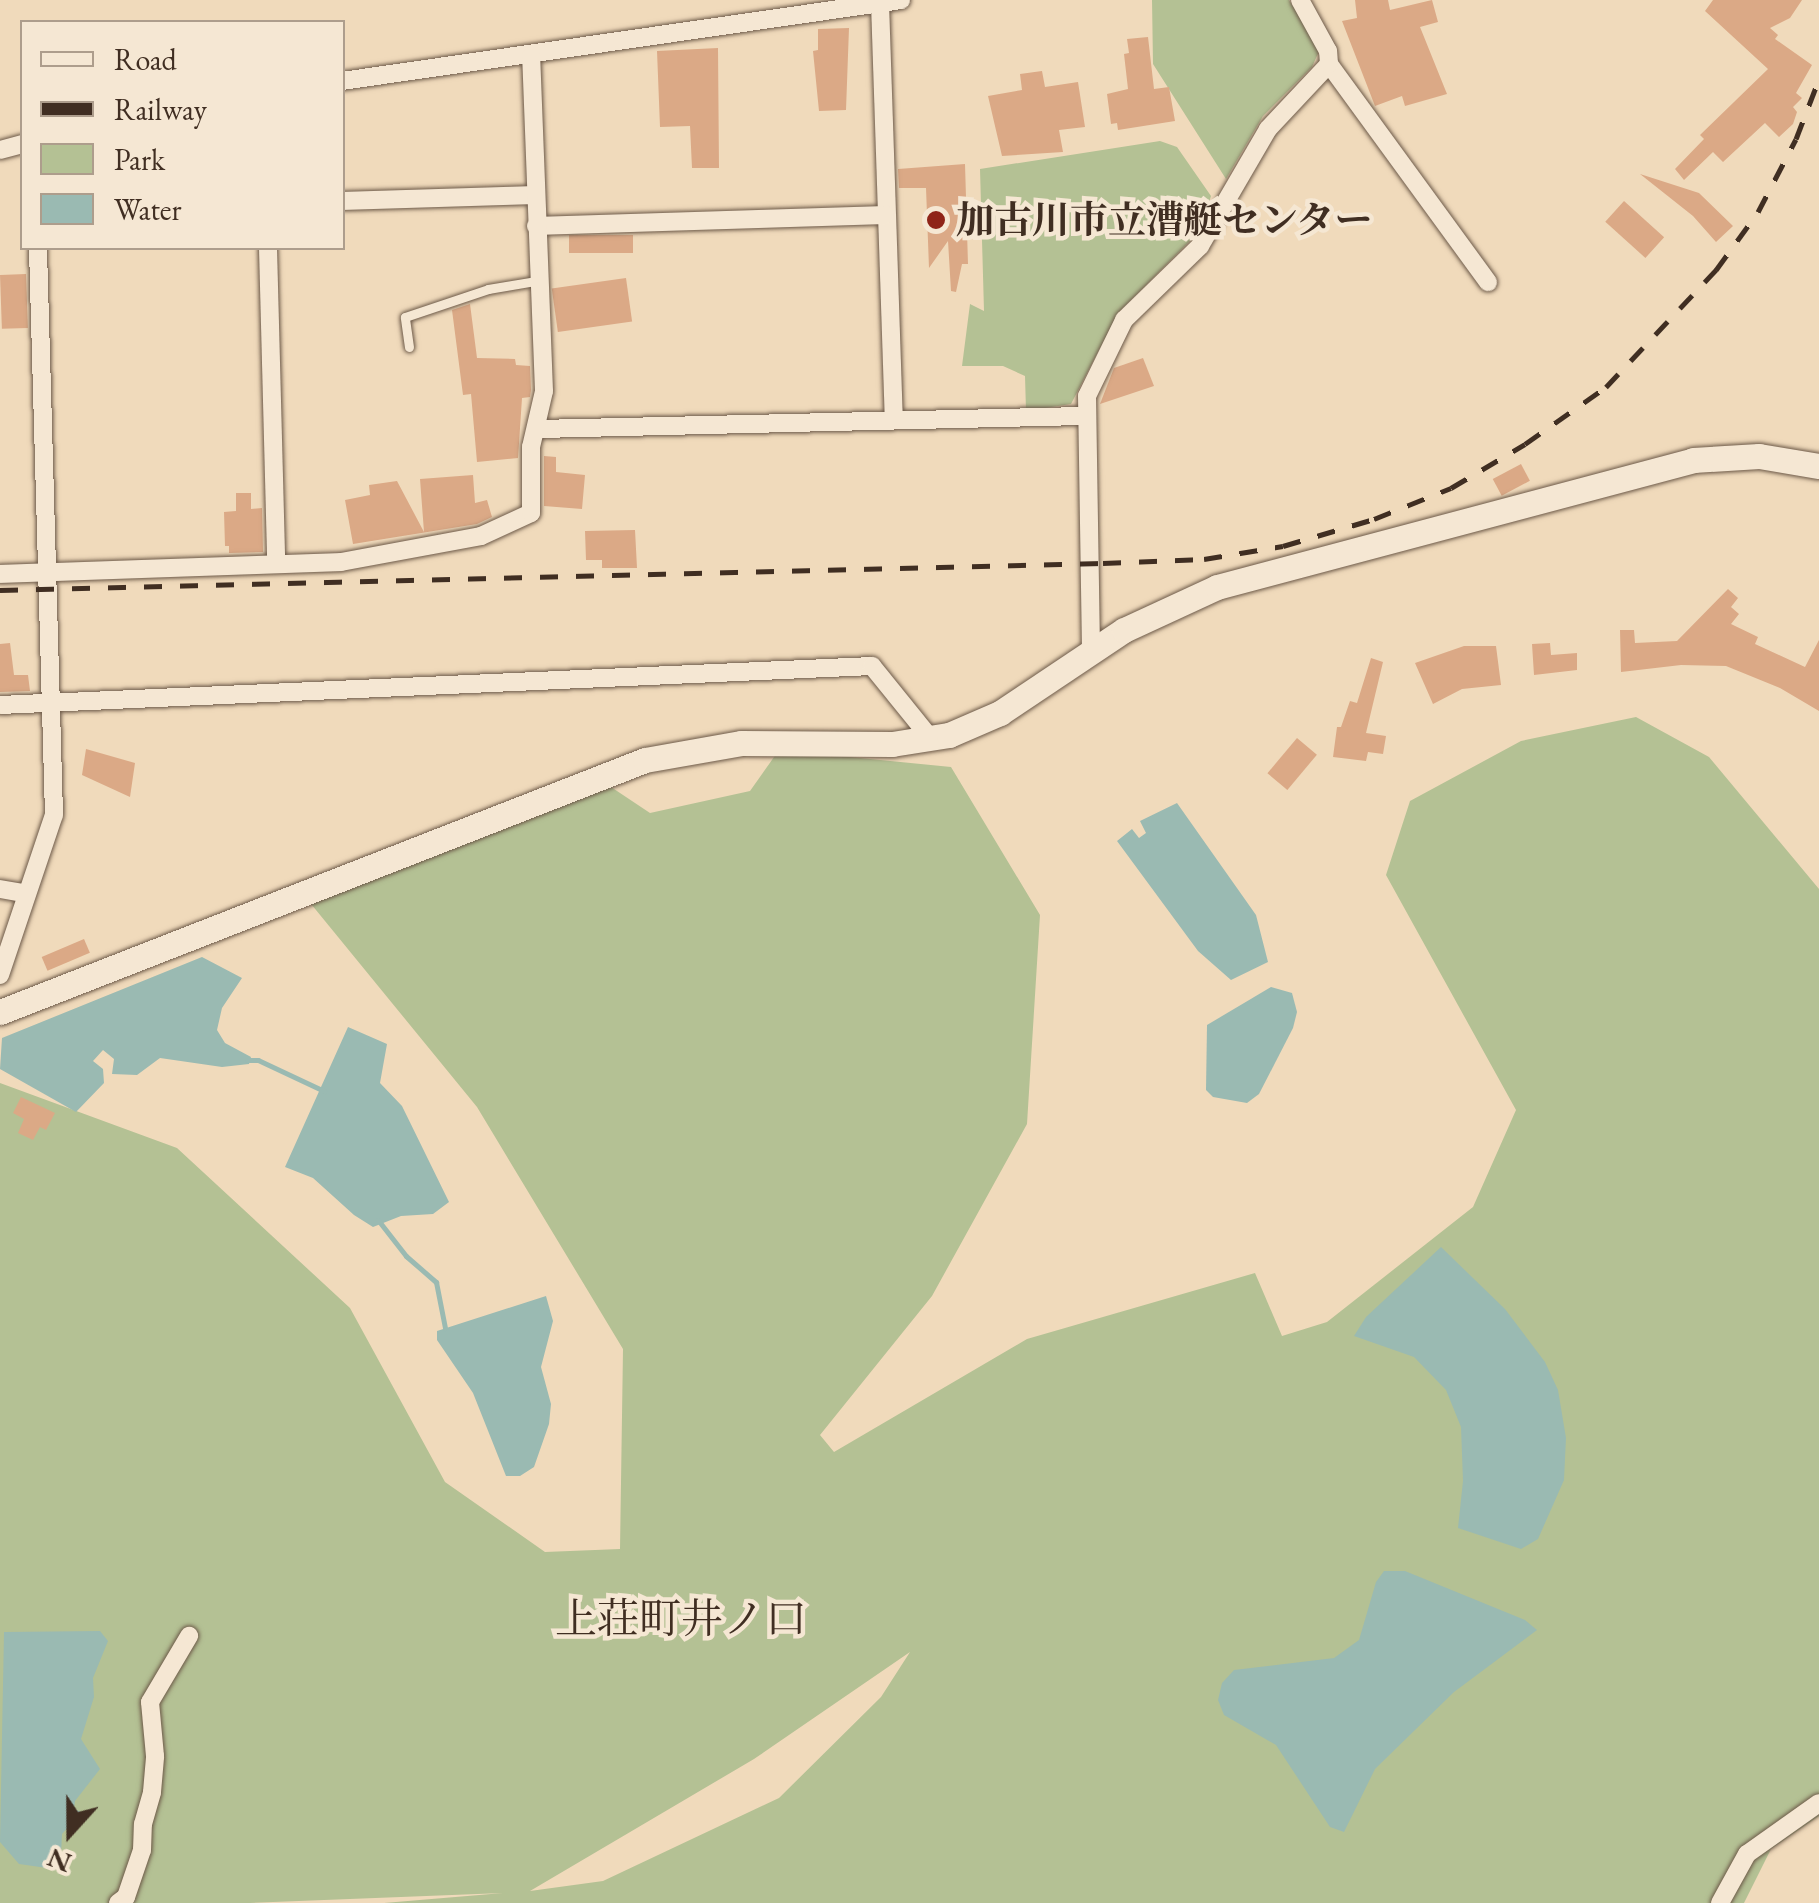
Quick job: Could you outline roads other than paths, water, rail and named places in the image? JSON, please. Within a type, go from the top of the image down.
[{"type":"street","points":[[345,82],[901,0]]},
{"type":"street","points":[[1300,0],[1328,51],[1329,64],[1488,282]]},
{"type":"street","points":[[880,3],[894,420]]},
{"type":"street","points":[[0,574],[276,564],[397,554],[482,536],[531,513],[532,447],[539,429],[544,391],[536,281],[531,56]]},
{"type":"street","points":[[1091,650],[1084,416],[1087,396],[1124,320],[1200,246],[1268,129],[1329,64]]},
{"type":"street","points":[[345,201],[535,195]]},
{"type":"street","points":[[536,226],[885,215]]},
{"type":"street","points":[[0,975],[54,815],[54,700],[46,574],[38,250]]},
{"type":"street","points":[[268,250],[276,564]]},
{"type":"street","points":[[539,429],[1084,416]]},
{"type":"street","points":[[0,1012],[645,760],[740,743],[892,744],[932,740],[1000,713],[1091,650],[1218,587],[1693,460],[1760,456],[1819,466]]},
{"type":"street","points":[[0,705],[872,666],[932,740]]},
{"type":"street","points":[[0,889],[27,894]]},
{"type":"street","points":[[118,1903],[126,1897],[142,1850],[143,1824],[152,1792],[155,1756],[150,1702],[190,1636]]},
{"type":"street","points":[[1720,1903],[1747,1854],[1819,1803]]},
{"type":"lane","points":[[409,346],[405,317],[488,289],[536,281]]},
{"type":"water","points":[[1177,803],[1256,915],[1268,962],[1231,980],[1198,951],[1117,841],[1132,829],[1139,838],[1146,833],[1140,821]]},
{"type":"water","points":[[202,957],[242,978],[222,1008],[217,1030],[225,1043],[251,1057],[249,1064],[222,1067],[160,1058],[137,1075],[112,1074],[114,1059],[103,1050],[93,1061],[103,1069],[104,1083],[76,1112],[0,1069],[2,1038]]},
{"type":"water","points":[[1271,987],[1292,993],[1297,1012],[1293,1028],[1259,1094],[1247,1103],[1213,1097],[1206,1090],[1207,1025]]},
{"type":"water","points":[[348,1027],[387,1044],[380,1083],[402,1106],[449,1202],[433,1214],[401,1216],[373,1227],[313,1178],[285,1167]]},
{"type":"water","points":[[1441,1247],[1505,1309],[1545,1362],[1558,1390],[1566,1438],[1564,1480],[1538,1539],[1521,1549],[1458,1528],[1463,1481],[1461,1427],[1446,1390],[1414,1357],[1354,1336],[1366,1317]]},
{"type":"water","points":[[546,1296],[553,1321],[541,1367],[551,1404],[549,1424],[534,1467],[520,1476],[506,1476],[473,1393],[437,1340],[437,1331]]},
{"type":"water","points":[[1384,1571],[1405,1571],[1525,1620],[1537,1630],[1454,1692],[1375,1769],[1344,1832],[1330,1827],[1276,1745],[1224,1715],[1218,1700],[1222,1683],[1234,1670],[1334,1658],[1359,1640],[1376,1582]]},
{"type":"water","points":[[100,1631],[108,1641],[93,1678],[94,1697],[81,1739],[100,1769],[75,1801],[74,1809],[81,1812],[62,1834],[61,1854],[54,1856],[47,1868],[19,1864],[0,1842],[4,1632]]},
{"type":"waterway","points":[[247,1060],[258,1060],[324,1091]]},
{"type":"waterway","points":[[378,1220],[406,1256],[436,1282],[445,1328]]},
{"type":"railway","points":[[0,590],[1103,563],[1204,559],[1283,546],[1374,519],[1451,488],[1525,444],[1606,387],[1716,270],[1758,212],[1796,139],[1819,79]]},
{"type":"place","name":"加古川市立漕艇センター","points":[[936,220]]},
{"type":"district","name":"上荘町井ノ口","points":[[681,1619]]}]
